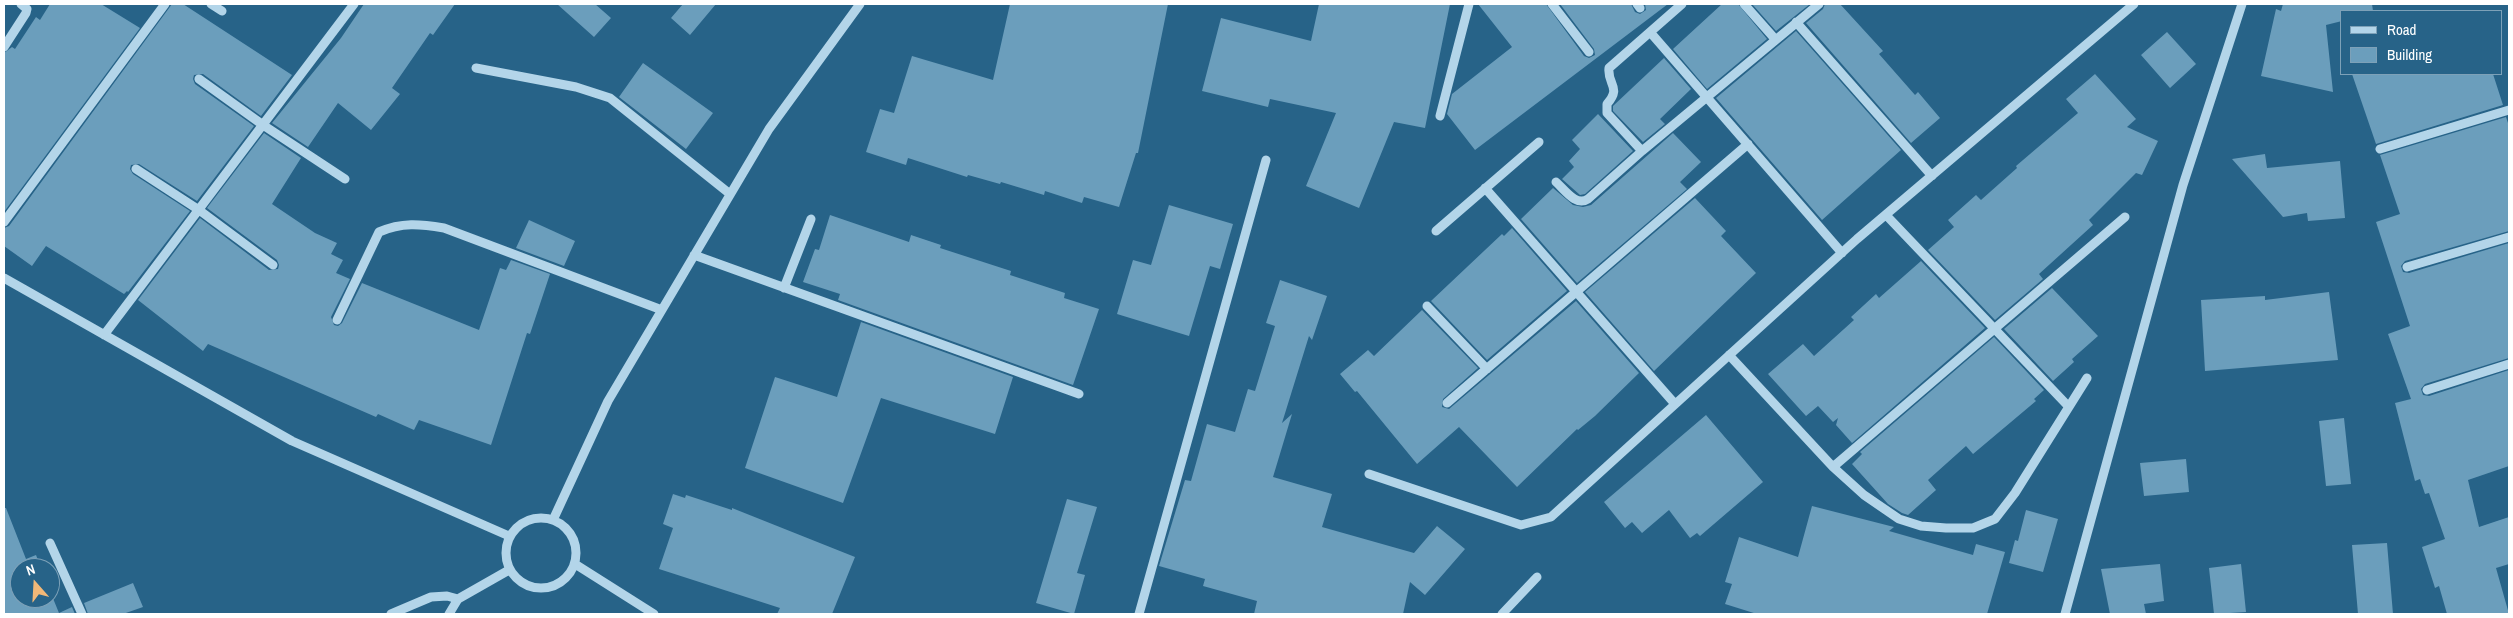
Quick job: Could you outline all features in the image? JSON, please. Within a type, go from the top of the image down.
[{"type":"street","points":[[4,47],[26,13],[26,9],[21,4]]},
{"type":"street","points":[[4,222],[165,4]]},
{"type":"street","points":[[211,4],[222,11]]},
{"type":"street","points":[[104,335],[354,4]]},
{"type":"street","points":[[553,520],[608,402],[730,194],[769,129],[860,4]]},
{"type":"street","points":[[1440,116],[1469,4]]},
{"type":"street","points":[[1552,4],[1589,52]]},
{"type":"street","points":[[1642,151],[1607,113],[1606,108],[1614,97],[1615,90],[1609,68],[1682,4]]},
{"type":"street","points":[[1744,4],[1775,39]]},
{"type":"street","points":[[1556,182],[1576,200],[1585,201],[1706,96],[1819,4]]},
{"type":"street","points":[[1369,474],[1522,525],[1551,517],[1842,253],[2134,4]]},
{"type":"street","points":[[2065,614],[2182,185],[2242,4]]},
{"type":"street","points":[[1796,22],[1932,176]]},
{"type":"street","points":[[1650,32],[1842,253]]},
{"type":"street","points":[[476,68],[576,87],[610,98],[730,194]]},
{"type":"street","points":[[199,79],[263,125],[345,179]]},
{"type":"street","points":[[2380,148],[2509,110]]},
{"type":"street","points":[[1436,231],[1539,142]]},
{"type":"street","points":[[1447,404],[1748,144]]},
{"type":"street","points":[[1139,614],[1266,160]]},
{"type":"street","points":[[136,169],[199,210],[273,265]]},
{"type":"street","points":[[1485,188],[1575,293],[1675,404]]},
{"type":"street","points":[[1886,215],[2069,407]]},
{"type":"street","points":[[1833,467],[2125,217]]},
{"type":"street","points":[[784,288],[811,219]]},
{"type":"street","points":[[337,320],[379,232],[394,225],[416,223],[444,228],[662,310]]},
{"type":"street","points":[[2406,267],[2509,237]]},
{"type":"street","points":[[694,255],[1079,394]]},
{"type":"street","points":[[4,278],[292,441],[509,536]]},
{"type":"street","points":[[1427,306],[1487,369]]},
{"type":"street","points":[[1729,355],[1833,467],[1864,495],[1899,519],[1921,526],[1973,528],[1995,518],[2015,493],[2087,378]]},
{"type":"street","points":[[2427,390],[2509,364]]},
{"type":"street","points":[[537,518],[553,520],[569,530],[575,541],[577,552],[575,564],[561,582],[550,587],[538,588],[527,585],[509,570],[506,559],[506,547],[509,536],[516,527],[526,520],[537,518]]},
{"type":"street","points":[[50,543],[82,614]]},
{"type":"street","points":[[575,564],[654,614]]},
{"type":"street","points":[[449,614],[458,599],[509,570]]},
{"type":"street","points":[[1502,614],[1537,577]]},
{"type":"street","points":[[391,614],[431,597],[447,596],[458,599]]},
{"type":"building","points":[[50,4],[101,4],[140,28],[4,212],[4,53],[12,47],[15,49],[36,17],[40,20]]},
{"type":"building","points":[[172,4],[183,4],[292,75],[261,116],[203,74],[194,75],[195,84],[254,126],[197,201],[139,164],[131,165],[130,169],[133,174],[190,211],[128,292],[124,294],[46,246],[32,266],[4,246],[4,228],[9,226]]},
{"type":"building","points":[[364,4],[455,4],[433,35],[430,33],[392,88],[400,94],[371,130],[338,103],[308,147],[272,123],[341,38]]},
{"type":"building","points":[[557,4],[595,4],[611,18],[594,37]]},
{"type":"building","points":[[683,4],[716,4],[690,35],[671,18]]},
{"type":"building","points":[[1010,4],[1168,4],[1138,153],[1136,153],[1119,207],[1084,197],[1082,203],[1045,191],[1044,195],[1001,182],[1000,184],[968,175],[967,177],[908,158],[906,165],[866,152],[880,109],[894,113],[912,56],[993,80]]},
{"type":"building","points":[[1319,4],[1450,4],[1425,128],[1394,122],[1359,208],[1306,186],[1336,113],[1270,99],[1268,107],[1202,91],[1221,18],[1311,41]]},
{"type":"building","points":[[1478,4],[1546,4],[1584,56],[1589,58],[1595,55],[1594,49],[1560,4],[1631,4],[1635,12],[1640,14],[1646,10],[1645,4],[1668,4],[1475,150],[1447,114],[1452,94],[1512,47]]},
{"type":"building","points":[[1722,4],[1738,4],[1767,39],[1707,89],[1673,49]]},
{"type":"building","points":[[1752,4],[1810,4],[1776,31]]},
{"type":"building","points":[[1825,4],[1840,4],[1883,51],[1879,54],[1915,95],[1918,92],[1940,118],[1911,143],[1806,23],[1823,9]]},
{"type":"building","points":[[2283,4],[2372,4],[2373,10],[2340,10],[2340,22],[2326,25],[2333,92],[2261,76],[2276,9],[2281,11]]},
{"type":"building","points":[[1796,31],[1901,150],[1822,220],[1716,98]]},
{"type":"building","points":[[2167,32],[2196,64],[2170,88],[2141,55]]},
{"type":"building","points":[[1664,58],[1691,89],[1660,119],[1665,124],[1643,142],[1613,111],[1613,106]]},
{"type":"building","points":[[643,63],[713,113],[686,149],[619,97]]},
{"type":"building","points":[[2095,74],[2136,119],[2127,127],[2158,141],[2142,175],[2136,173],[2089,220],[2093,225],[2039,274],[2043,279],[1995,320],[1928,250],[1954,227],[1948,220],[1976,195],[1981,200],[2017,168],[2016,166],[2078,113],[2066,99]]},
{"type":"building","points":[[2352,75],[2493,75],[2503,105],[2376,144]]},
{"type":"building","points":[[1598,114],[1633,151],[1585,194],[1580,195],[1562,179],[1574,167],[1569,161],[1580,149],[1572,140]]},
{"type":"building","points":[[2506,117],[2509,126],[2509,231],[2405,261],[2401,266],[2403,272],[2409,273],[2509,243],[2509,358],[2425,384],[2421,389],[2423,395],[2429,396],[2509,370],[2509,466],[2468,480],[2479,527],[2509,517],[2509,564],[2496,568],[2509,614],[2447,614],[2439,586],[2435,588],[2422,547],[2445,539],[2429,493],[2425,494],[2420,479],[2415,481],[2395,403],[2411,399],[2388,334],[2410,326],[2376,222],[2400,214],[2380,155]]},
{"type":"building","points":[[264,133],[301,158],[272,204],[315,233],[337,243],[331,254],[343,260],[336,273],[350,279],[331,317],[334,325],[338,326],[342,323],[362,283],[479,330],[500,268],[506,270],[511,260],[550,274],[530,334],[527,333],[491,445],[419,420],[414,430],[378,414],[376,417],[208,344],[203,351],[138,300],[200,218],[269,270],[278,269],[277,260],[207,208]]},
{"type":"building","points":[[1673,133],[1701,162],[1680,182],[1687,189],[1577,283],[1521,219],[1553,188],[1573,205],[1583,207],[1591,205]]},
{"type":"building","points":[[2265,154],[2267,168],[2340,161],[2345,218],[2308,221],[2307,213],[2283,217],[2232,159]]},
{"type":"building","points":[[1695,198],[1726,231],[1721,236],[1756,273],[1654,371],[1585,292]]},
{"type":"building","points":[[1169,205],[1233,224],[1220,269],[1210,266],[1189,336],[1117,314],[1133,260],[1151,265]]},
{"type":"building","points":[[830,215],[909,242],[911,235],[941,245],[940,248],[1011,271],[1010,275],[1065,293],[1064,298],[1099,309],[1073,385],[838,300],[840,294],[803,282],[815,249],[819,250]]},
{"type":"building","points":[[529,220],[575,241],[564,266],[516,248]]},
{"type":"building","points":[[1512,228],[1567,291],[1487,360],[1431,301],[1502,234],[1504,236]]},
{"type":"building","points":[[1921,261],[1985,328],[1852,443],[1836,425],[1838,418],[1833,422],[1818,406],[1806,416],[1768,374],[1803,344],[1814,356],[1854,320],[1851,317],[1876,294],[1879,298]]},
{"type":"building","points":[[1280,280],[1327,296],[1312,340],[1309,336],[1282,423],[1292,414],[1273,477],[1332,494],[1322,527],[1414,553],[1437,526],[1465,549],[1425,595],[1410,582],[1403,614],[1254,614],[1257,601],[1203,586],[1205,579],[1159,566],[1185,480],[1191,481],[1207,424],[1235,432],[1248,389],[1255,391],[1275,326],[1266,323]]},
{"type":"building","points":[[2052,288],[2098,336],[2072,359],[2074,362],[2053,381],[2004,329]]},
{"type":"building","points":[[2329,292],[2338,360],[2205,371],[2201,300],[2265,296],[2265,300]]},
{"type":"building","points":[[1576,301],[1639,373],[1517,487],[1459,427],[1417,464],[1357,391],[1355,392],[1340,374],[1368,350],[1374,356],[1422,310],[1478,368],[1443,399],[1442,407],[1449,409]]},
{"type":"building","points":[[861,322],[1013,377],[995,434],[881,398],[843,503],[745,468],[775,377],[837,397]]},
{"type":"building","points":[[1994,337],[2044,390],[2034,399],[2036,401],[1973,454],[1966,446],[1928,480],[1936,490],[1908,515],[1902,513],[1888,504],[1852,464],[1862,454],[1860,452]]},
{"type":"building","points":[[1706,415],[1763,482],[1700,536],[1697,533],[1690,538],[1669,510],[1642,533],[1632,522],[1625,528],[1604,502]]},
{"type":"building","points":[[2344,418],[2351,484],[2326,486],[2319,421]]},
{"type":"building","points":[[2186,459],[2189,492],[2144,496],[2140,463]]},
{"type":"building","points":[[673,494],[685,498],[686,495],[732,510],[732,508],[855,557],[832,614],[777,614],[780,608],[659,569],[673,528],[663,524]]},
{"type":"building","points":[[1067,499],[1097,507],[1077,573],[1085,575],[1074,614],[1036,603]]},
{"type":"building","points":[[1812,506],[1894,527],[1889,531],[1973,555],[1976,544],[2005,552],[1987,614],[1757,614],[1725,604],[1732,584],[1725,582],[1739,537],[1798,557]]},
{"type":"building","points":[[4,508],[6,508],[26,558],[10,558],[10,608],[57,608],[59,613],[72,607],[75,614],[4,614]]},
{"type":"building","points":[[2026,510],[2058,519],[2043,572],[2009,563],[2015,540],[2018,541]]},
{"type":"building","points":[[2387,543],[2393,614],[2358,614],[2352,545]]},
{"type":"building","points":[[2160,564],[2164,601],[2144,604],[2146,614],[2110,614],[2101,569]]},
{"type":"building","points":[[2241,564],[2246,612],[2214,614],[2209,568]]},
{"type":"building","points":[[133,583],[143,607],[123,614],[88,614],[84,603]]}]
